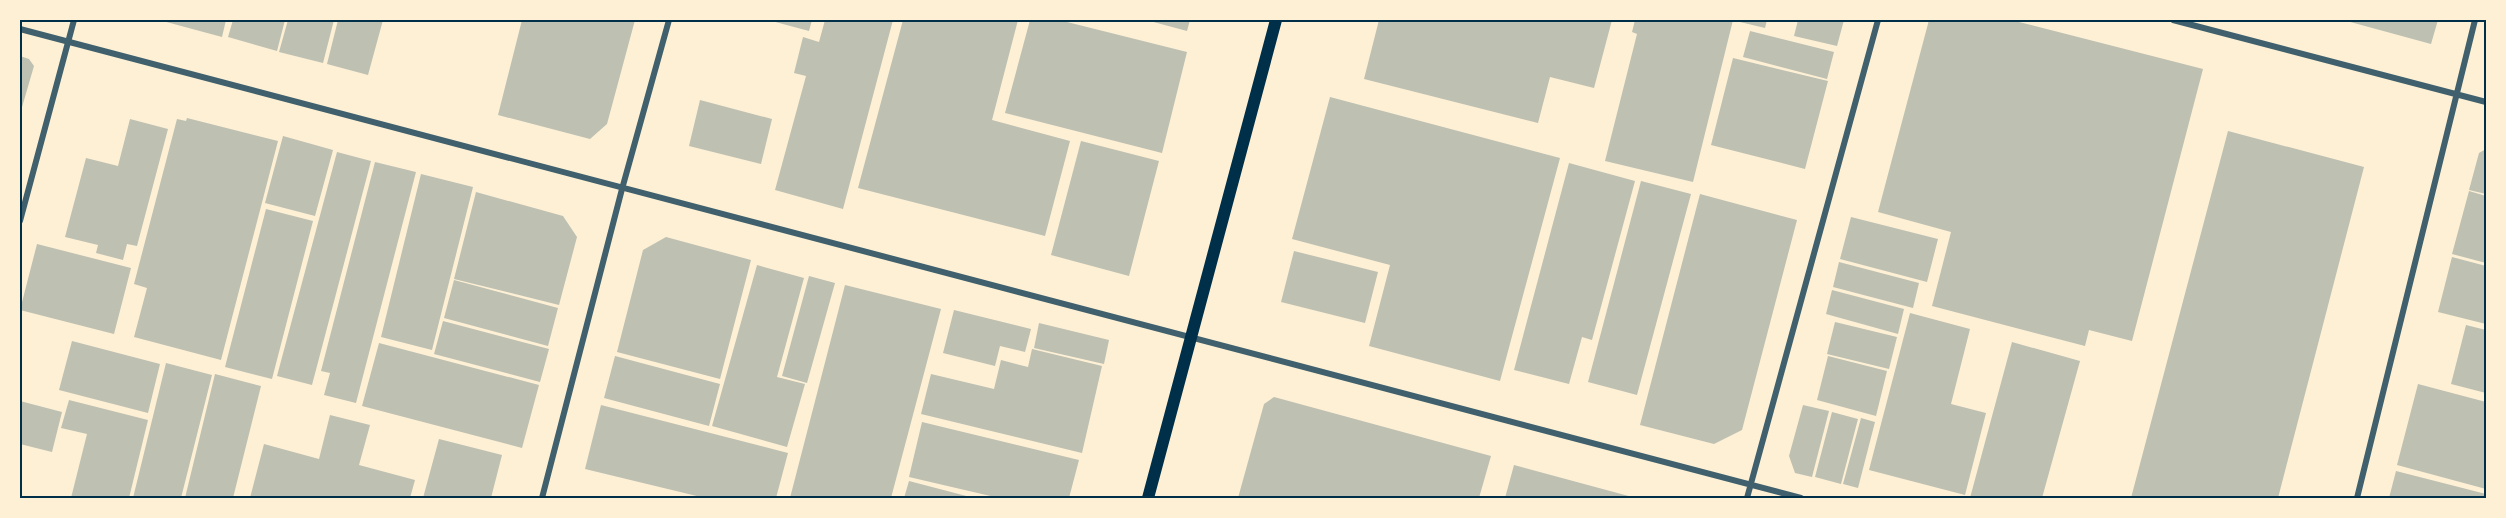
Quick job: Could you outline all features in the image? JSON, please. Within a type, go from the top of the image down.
[{"type":"main road","points":[[1148,498],[1276,20]]},
{"type":"street","points":[[20,221],[74,20]]},
{"type":"street","points":[[542,498],[622,189],[669,20]]},
{"type":"street","points":[[1747,498],[1878,20]]},
{"type":"street","points":[[2174,20],[2487,102]]},
{"type":"street","points":[[2357,498],[2475,20]]},
{"type":"street","points":[[20,30],[1801,498]]},
{"type":"building","points":[[159,20],[226,20],[222,37]]},
{"type":"building","points":[[233,20],[285,20],[277,51],[228,37]]},
{"type":"building","points":[[288,20],[334,20],[323,63],[279,52]]},
{"type":"building","points":[[338,20],[383,20],[368,75],[327,64]]},
{"type":"building","points":[[522,20],[635,20],[607,124],[590,139],[498,115]]},
{"type":"building","points":[[768,20],[812,20],[809,31]]},
{"type":"building","points":[[825,20],[893,20],[843,209],[775,190],[806,76],[794,73],[803,37],[819,42]]},
{"type":"building","points":[[903,20],[1018,20],[992,120],[1070,141],[1045,236],[858,188]]},
{"type":"building","points":[[1030,20],[1059,20],[1187,52],[1162,153],[1005,113]]},
{"type":"building","points":[[1146,20],[1190,20],[1187,31]]},
{"type":"building","points":[[1379,20],[1612,20],[1594,88],[1550,77],[1538,123],[1364,79]]},
{"type":"building","points":[[1635,20],[1733,20],[1693,182],[1605,161],[1637,34],[1632,32]]},
{"type":"building","points":[[1741,20],[1767,20],[1765,28],[1740,22]]},
{"type":"building","points":[[1798,20],[1844,20],[1837,46],[1794,36]]},
{"type":"building","points":[[1929,20],[2011,20],[2203,69],[2132,341],[2089,330],[2085,346],[1932,306],[1951,232],[1878,212]]},
{"type":"building","points":[[2343,20],[2438,20],[2431,44]]},
{"type":"building","points":[[1750,31],[1834,52],[1827,79],[1743,57]]},
{"type":"building","points":[[20,56],[29,59],[34,66],[20,114]]},
{"type":"building","points":[[1733,58],[1828,81],[1805,169],[1711,145]]},
{"type":"building","points":[[1330,97],[1560,158],[1500,381],[1369,346],[1390,265],[1292,239]]},
{"type":"building","points":[[700,100],[772,119],[761,164],[689,146]]},
{"type":"building","points":[[187,118],[278,141],[221,360],[134,337],[147,288],[134,284],[177,119],[186,121]]},
{"type":"building","points":[[130,119],[168,129],[137,246],[127,244],[123,260],[96,253],[98,245],[65,237],[86,158],[118,166]]},
{"type":"building","points":[[2228,131],[2364,167],[2278,498],[2131,498]]},
{"type":"building","points":[[283,136],[333,150],[315,216],[265,203]]},
{"type":"building","points":[[1081,141],[1159,161],[1129,276],[1051,255]]},
{"type":"building","points":[[2486,149],[2486,194],[2469,190],[2479,153]]},
{"type":"building","points":[[337,152],[371,161],[312,385],[277,376]]},
{"type":"building","points":[[375,162],[416,172],[356,403],[324,395],[330,373],[321,371]]},
{"type":"building","points":[[1569,163],[1635,181],[1592,340],[1582,337],[1569,384],[1514,370]]},
{"type":"building","points":[[421,174],[473,187],[432,350],[381,337]]},
{"type":"building","points":[[1641,181],[1691,194],[1637,395],[1588,382]]},
{"type":"building","points":[[2469,191],[2486,196],[2486,263],[2452,254]]},
{"type":"building","points":[[476,192],[563,216],[577,237],[559,305],[454,279]]},
{"type":"building","points":[[1700,194],[1797,220],[1742,430],[1714,444],[1640,425]]},
{"type":"building","points":[[266,209],[313,221],[272,379],[225,367]]},
{"type":"building","points":[[1851,217],[1938,239],[1927,282],[1840,259]]},
{"type":"building","points":[[666,237],[751,260],[720,379],[617,352],[643,250]]},
{"type":"building","points":[[37,244],[131,268],[114,334],[20,310]]},
{"type":"building","points":[[1294,251],[1378,272],[1365,323],[1281,302]]},
{"type":"building","points":[[2452,257],[2486,266],[2486,324],[2438,312]]},
{"type":"building","points":[[1839,262],[1919,283],[1913,308],[1833,287]]},
{"type":"building","points":[[757,265],[804,278],[777,377],[805,384],[787,447],[712,426]]},
{"type":"building","points":[[809,276],[835,283],[807,383],[782,376]]},
{"type":"building","points":[[454,280],[558,308],[548,346],[444,318]]},
{"type":"building","points":[[845,285],[941,309],[891,498],[790,498]]},
{"type":"building","points":[[1832,290],[1904,309],[1898,334],[1826,314]]},
{"type":"building","points":[[954,310],[1031,329],[1025,352],[1000,346],[995,366],[943,353]]},
{"type":"building","points":[[1910,313],[1970,329],[1951,404],[1986,413],[1965,495],[1869,470]]},
{"type":"building","points":[[443,321],[549,349],[540,382],[434,354]]},
{"type":"building","points":[[1835,322],[1897,337],[1889,369],[1827,354]]},
{"type":"building","points":[[1039,323],[1109,340],[1104,364],[1034,348]]},
{"type":"building","points":[[2466,325],[2486,330],[2486,393],[2451,384]]},
{"type":"building","points":[[72,341],[160,364],[148,413],[59,390]]},
{"type":"building","points":[[2012,342],[2080,361],[2042,498],[1970,498]]},
{"type":"building","points":[[379,343],[539,385],[522,448],[362,406]]},
{"type":"building","points":[[1032,349],[1102,366],[1082,453],[921,414],[931,374],[994,389],[1001,360],[1028,367]]},
{"type":"building","points":[[615,356],[720,384],[709,426],[604,398]]},
{"type":"building","points":[[1828,356],[1887,371],[1876,416],[1817,400]]},
{"type":"building","points":[[166,363],[212,375],[181,498],[133,498]]},
{"type":"building","points":[[215,374],[261,386],[233,498],[185,498]]},
{"type":"building","points":[[2418,384],[2486,402],[2486,489],[2397,465]]},
{"type":"building","points":[[1274,397],[1491,456],[1479,498],[1238,498],[1264,404]]},
{"type":"building","points":[[69,400],[148,420],[129,498],[71,498],[87,434],[61,428]]},
{"type":"building","points":[[20,401],[62,412],[52,452],[20,444]]},
{"type":"building","points":[[601,405],[788,453],[776,498],[705,498],[585,469]]},
{"type":"building","points":[[1803,405],[1829,411],[1812,477],[1795,473],[1789,456]]},
{"type":"building","points":[[1832,412],[1858,419],[1841,484],[1815,477]]},
{"type":"building","points":[[330,415],[370,425],[359,465],[415,480],[410,498],[250,498],[264,444],[319,459]]},
{"type":"building","points":[[1861,418],[1875,422],[1858,488],[1843,484]]},
{"type":"building","points":[[922,422],[1079,460],[1069,498],[999,498],[909,477]]},
{"type":"building","points":[[439,439],[502,455],[491,498],[423,498]]},
{"type":"building","points":[[1514,465],[1636,498],[1505,498]]},
{"type":"building","points":[[2396,471],[2486,494],[2486,498],[2389,498]]},
{"type":"building","points":[[909,481],[974,498],[904,498]]}]
